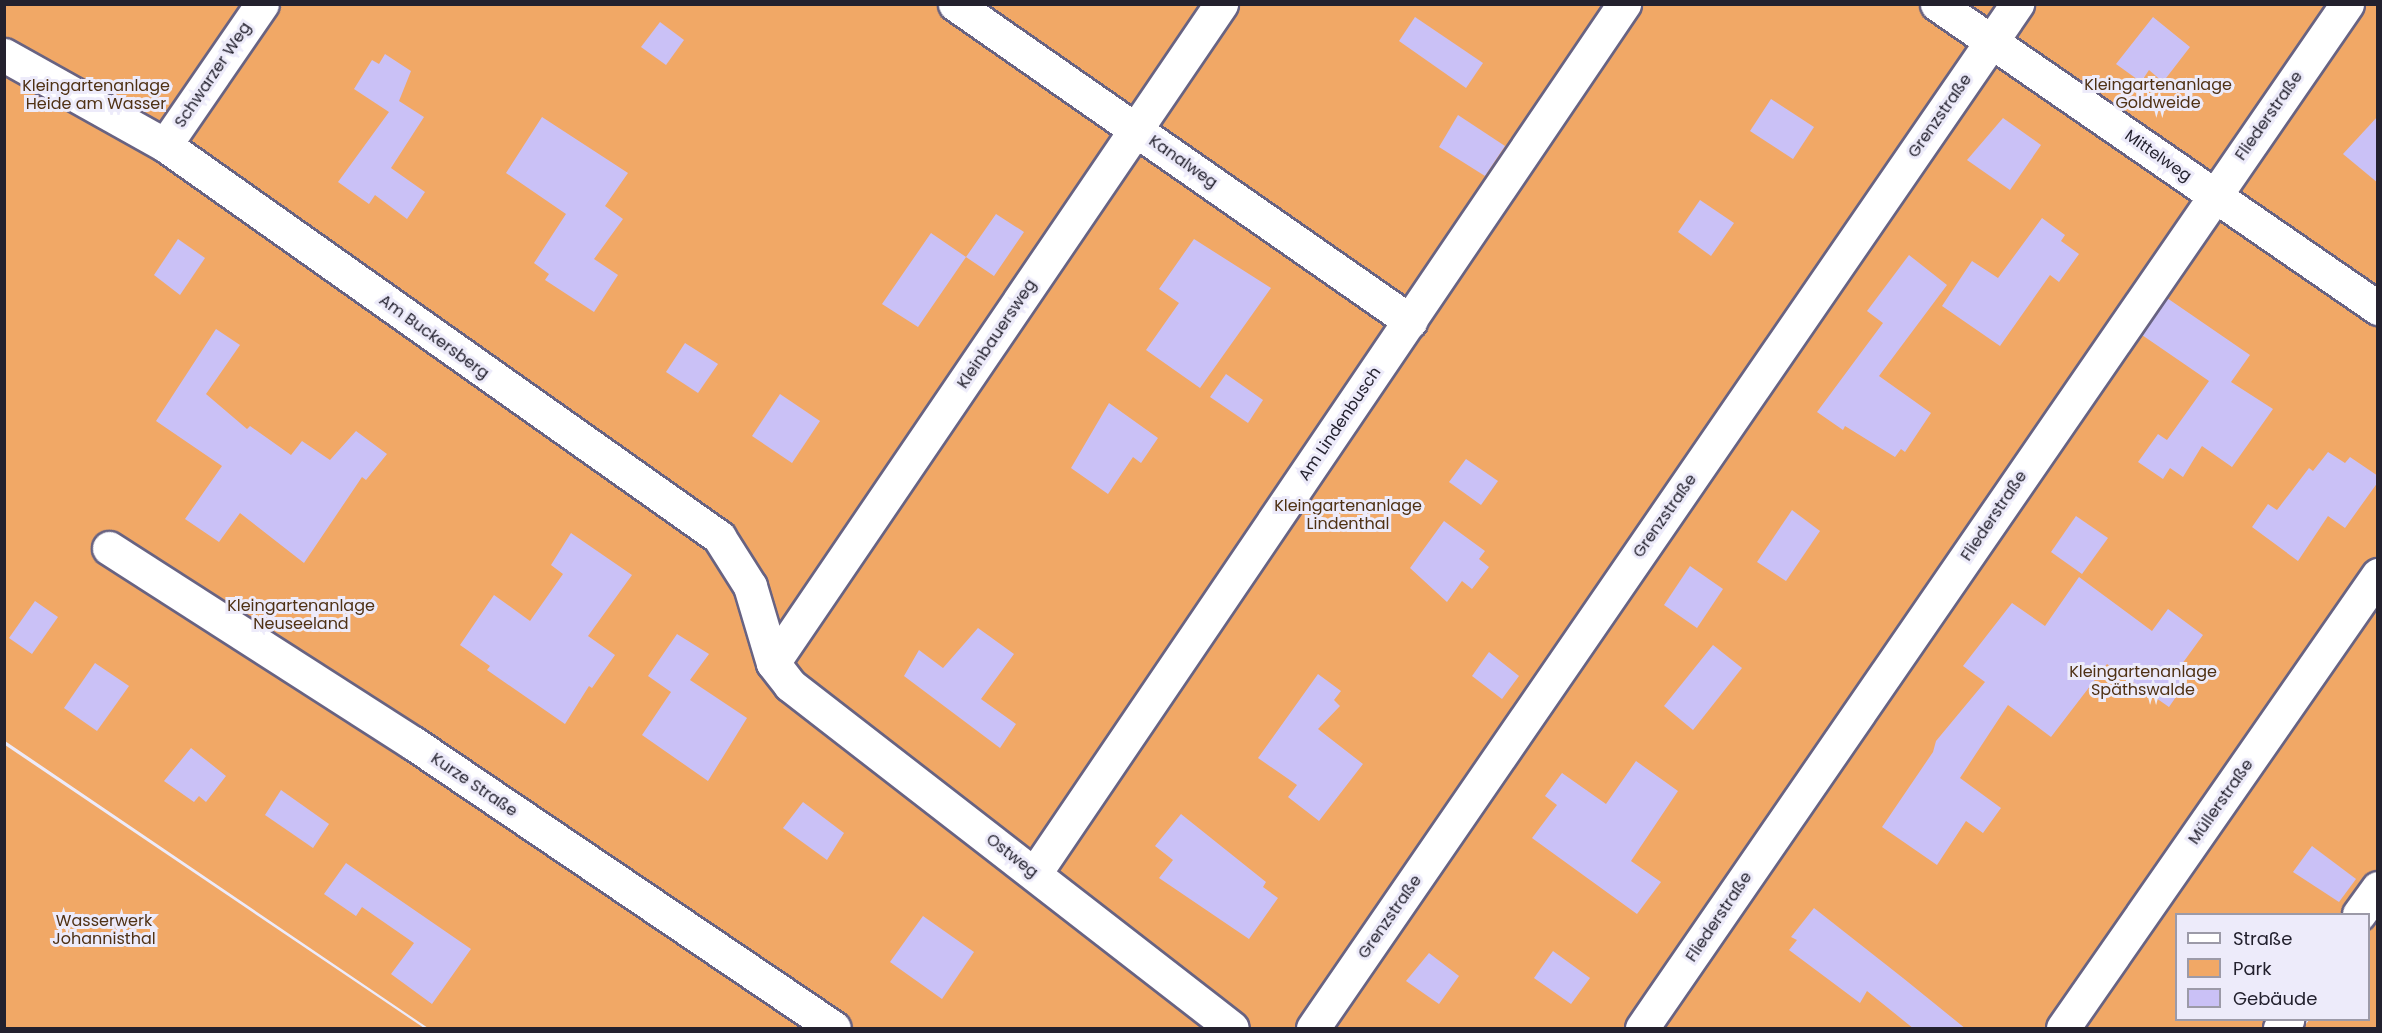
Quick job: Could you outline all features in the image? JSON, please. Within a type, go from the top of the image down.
[{"type":"lane","name":"Schwarzer Weg","points":[[165,146],[262,4]]},
{"type":"lane","name":"Kanalweg","points":[[955,4],[1410,321]]},
{"type":"lane","name":"Kleinbauersweg","points":[[781,674],[1136,129],[1221,4]]},
{"type":"lane","name":"Am Lindenbusch","points":[[1035,873],[1624,4]]},
{"type":"lane","name":"Mittelweg","points":[[1937,4],[2378,308]]},
{"type":"lane","name":"Grenzstraße","points":[[1313,1029],[2017,4]]},
{"type":"lane","name":"Fliederstraße","points":[[1642,1029],[2347,4]]},
{"type":"lane","name":"Am Buckersberg","points":[[4,54],[165,146],[719,537],[750,586],[781,674]]},
{"type":"lane","name":"Kurze Straße","points":[[109,548],[413,743],[834,1029]]},
{"type":"lane","name":"Müllerstraße","points":[[2063,1029],[2378,575]]},
{"type":"lane","name":"Ostweg","points":[[781,674],[1232,1029]]},
{"type":"lane","points":[[2360,913],[2378,888]]},
{"type":"green space","points":[[4,5],[2377,5],[2377,907],[2369,913],[2175,913],[2175,1021],[2303,1021],[2298,1028],[428,1028],[5,741]]},
{"type":"green space","name":"Wasserwerk Johannisthal","points":[[5,745],[424,1028],[5,1028]]},
{"type":"green space","points":[[2377,917],[2377,1028],[2303,1028],[2308,1021],[2370,1021],[2370,928]]},
{"type":"building","points":[[1415,17],[1483,63],[1466,88],[1399,41]]},
{"type":"building","points":[[2153,17],[2190,47],[2163,82],[2149,70],[2141,82],[2116,64]]},
{"type":"building","points":[[660,22],[684,40],[666,65],[641,47]]},
{"type":"building","points":[[385,54],[411,71],[399,101],[424,117],[391,168],[425,192],[407,219],[375,195],[369,204],[338,182],[389,112],[354,89],[372,60],[379,64]]},
{"type":"building","points":[[1771,99],[1814,127],[1793,159],[1750,131]]},
{"type":"building","points":[[1458,115],[1505,146],[1485,176],[1439,147]]},
{"type":"building","points":[[2378,116],[2378,183],[2343,154]]},
{"type":"building","points":[[542,117],[628,173],[605,206],[623,219],[594,259],[618,275],[594,312],[545,280],[549,274],[534,263],[566,214],[506,173]]},
{"type":"building","points":[[2003,118],[2041,145],[2010,190],[1967,160]]},
{"type":"building","points":[[1700,200],[1734,223],[1711,256],[1678,232]]},
{"type":"building","points":[[996,214],[1024,232],[994,276],[966,257]]},
{"type":"building","points":[[2042,218],[2065,235],[2061,241],[2079,254],[2059,282],[2050,275],[2000,346],[1942,306],[1972,261],[1998,278]]},
{"type":"building","points":[[931,233],[966,257],[918,327],[882,304]]},
{"type":"building","points":[[178,239],[205,258],[180,295],[154,275]]},
{"type":"building","points":[[1194,239],[1271,288],[1200,388],[1146,350],[1179,303],[1159,289]]},
{"type":"building","points":[[1909,255],[1947,285],[1879,376],[1931,413],[1905,452],[1901,449],[1895,457],[1845,426],[1843,430],[1817,412],[1883,323],[1867,311]]},
{"type":"building","points":[[2167,298],[2250,355],[2231,382],[2273,409],[2232,467],[2202,446],[2183,477],[2170,468],[2163,479],[2138,462],[2158,434],[2167,440],[2209,381],[2142,335]]},
{"type":"building","points":[[216,329],[240,345],[206,394],[247,429],[250,426],[291,455],[302,441],[330,460],[356,431],[387,454],[366,480],[362,477],[304,563],[240,513],[219,542],[185,519],[222,466],[156,421]]},
{"type":"building","points":[[685,343],[718,364],[698,393],[666,372]]},
{"type":"building","points":[[1226,374],[1263,400],[1248,423],[1210,397]]},
{"type":"building","points":[[780,394],[820,421],[792,463],[752,436]]},
{"type":"building","points":[[1109,403],[1158,438],[1141,463],[1133,457],[1108,494],[1071,468]]},
{"type":"building","points":[[2328,452],[2345,463],[2350,457],[2378,476],[2378,482],[2345,528],[2328,516],[2298,561],[2252,527],[2268,504],[2277,510],[2309,468],[2313,471]]},
{"type":"building","points":[[1466,459],[1498,481],[1481,505],[1449,482]]},
{"type":"building","points":[[1792,510],[1820,531],[1786,581],[1757,562]]},
{"type":"building","points":[[2076,516],[2108,538],[2082,574],[2051,552]]},
{"type":"building","points":[[1444,521],[1485,551],[1479,559],[1489,567],[1472,589],[1462,581],[1447,602],[1410,568]]},
{"type":"building","points":[[571,533],[632,575],[588,636],[615,655],[592,688],[589,686],[565,724],[487,670],[490,666],[460,645],[494,595],[530,621],[563,574],[551,565]]},
{"type":"building","points":[[1690,566],[1723,589],[1697,628],[1664,605]]},
{"type":"building","points":[[2079,577],[2152,631],[2168,609],[2203,635],[2182,664],[2187,667],[2181,677],[2187,681],[2169,707],[2107,664],[2051,737],[2008,705],[1960,778],[2001,808],[1983,833],[1966,821],[1937,865],[1882,827],[1933,752],[1936,741],[1985,682],[1963,666],[2012,603],[2045,626]]},
{"type":"building","points":[[35,601],[58,617],[32,654],[9,638]]},
{"type":"building","points":[[978,628],[1014,654],[981,699],[1016,724],[1000,748],[904,676],[919,650],[943,668]]},
{"type":"building","points":[[677,634],[709,654],[690,680],[747,718],[708,781],[642,735],[671,692],[648,676]]},
{"type":"building","points":[[1713,645],[1742,668],[1693,730],[1664,706]]},
{"type":"building","points":[[1489,652],[1519,676],[1502,699],[1472,676]]},
{"type":"building","points":[[95,663],[129,686],[97,731],[64,708]]},
{"type":"building","points":[[1318,674],[1341,691],[1334,700],[1340,706],[1318,729],[1363,764],[1319,821],[1288,797],[1297,785],[1258,758]]},
{"type":"building","points":[[191,748],[226,776],[206,802],[199,796],[194,802],[164,781]]},
{"type":"building","points":[[1636,761],[1678,791],[1631,861],[1661,882],[1637,914],[1532,838],[1557,805],[1545,796],[1562,773],[1606,804]]},
{"type":"building","points":[[281,790],[329,824],[313,848],[265,815]]},
{"type":"building","points":[[803,802],[844,833],[827,860],[783,828]]},
{"type":"building","points":[[1181,814],[1266,882],[1263,887],[1278,898],[1249,939],[1159,878],[1173,860],[1155,846]]},
{"type":"building","points":[[2312,846],[2356,879],[2339,902],[2293,872]]},
{"type":"building","points":[[346,863],[471,949],[432,1004],[391,974],[414,943],[362,907],[356,916],[324,894]]},
{"type":"building","points":[[1814,908],[1966,1029],[1914,1029],[1867,991],[1860,1003],[1789,950],[1797,940],[1791,937]]},
{"type":"building","points":[[923,916],[974,952],[942,999],[890,962]]},
{"type":"building","points":[[1553,951],[1590,978],[1571,1004],[1534,978]]},
{"type":"building","points":[[1429,953],[1459,976],[1439,1004],[1406,981]]},
{"type":"park label","name":"Kleingartenanlage Goldweide","points":[[2158,94]]},
{"type":"park label","name":"Kleingartenanlage Heide am Wasser","points":[[96,95]]},
{"type":"park label","name":"Kleingartenanlage Lindenthal","points":[[1348,515]]},
{"type":"park label","name":"Kleingartenanlage Neuseeland","points":[[301,615]]},
{"type":"park label","name":"Kleingartenanlage Späthswalde","points":[[2143,681]]}]
